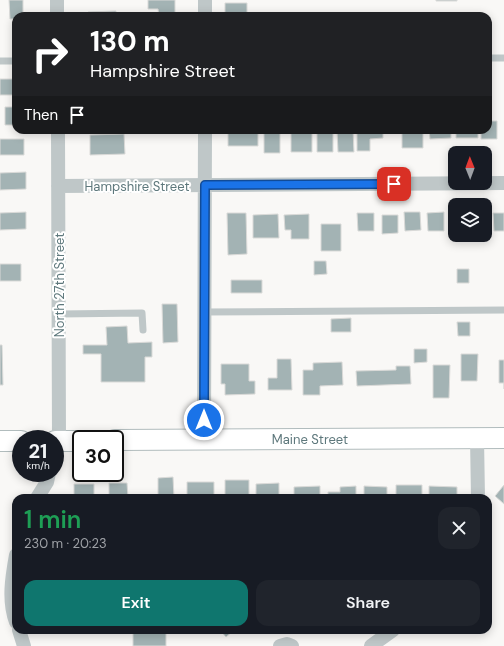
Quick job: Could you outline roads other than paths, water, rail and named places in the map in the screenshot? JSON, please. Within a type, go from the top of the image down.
[{"type":"street","points":[[57,0],[57,12]]},
{"type":"street","points":[[205,0],[205,12]]},
{"type":"street","name":"North 27th Street","points":[[57,430],[59,314],[58,134]]},
{"type":"street","points":[[204,440],[205,134]]},
{"type":"street","name":"Hampshire Street","points":[[58,186],[504,183]]},
{"type":"street","points":[[477,438],[478,494]]},
{"type":"street","name":"Maine Street","points":[[124,440],[504,438]]},
{"type":"street","points":[[0,441],[12,441]]},
{"type":"street","points":[[40,494],[47,482]]},
{"type":"street","points":[[12,588],[12,604]]},
{"type":"street","points":[[20,634],[24,646]]},
{"type":"street","points":[[371,646],[388,634]]},
{"type":"street","points":[[280,646],[287,644],[292,646]]},
{"type":"lane","points":[[492,58],[504,58]]},
{"type":"lane","points":[[0,61],[12,61]]},
{"type":"lane","points":[[204,312],[504,310]]},
{"type":"lane","points":[[59,314],[142,313],[143,330]]}]
